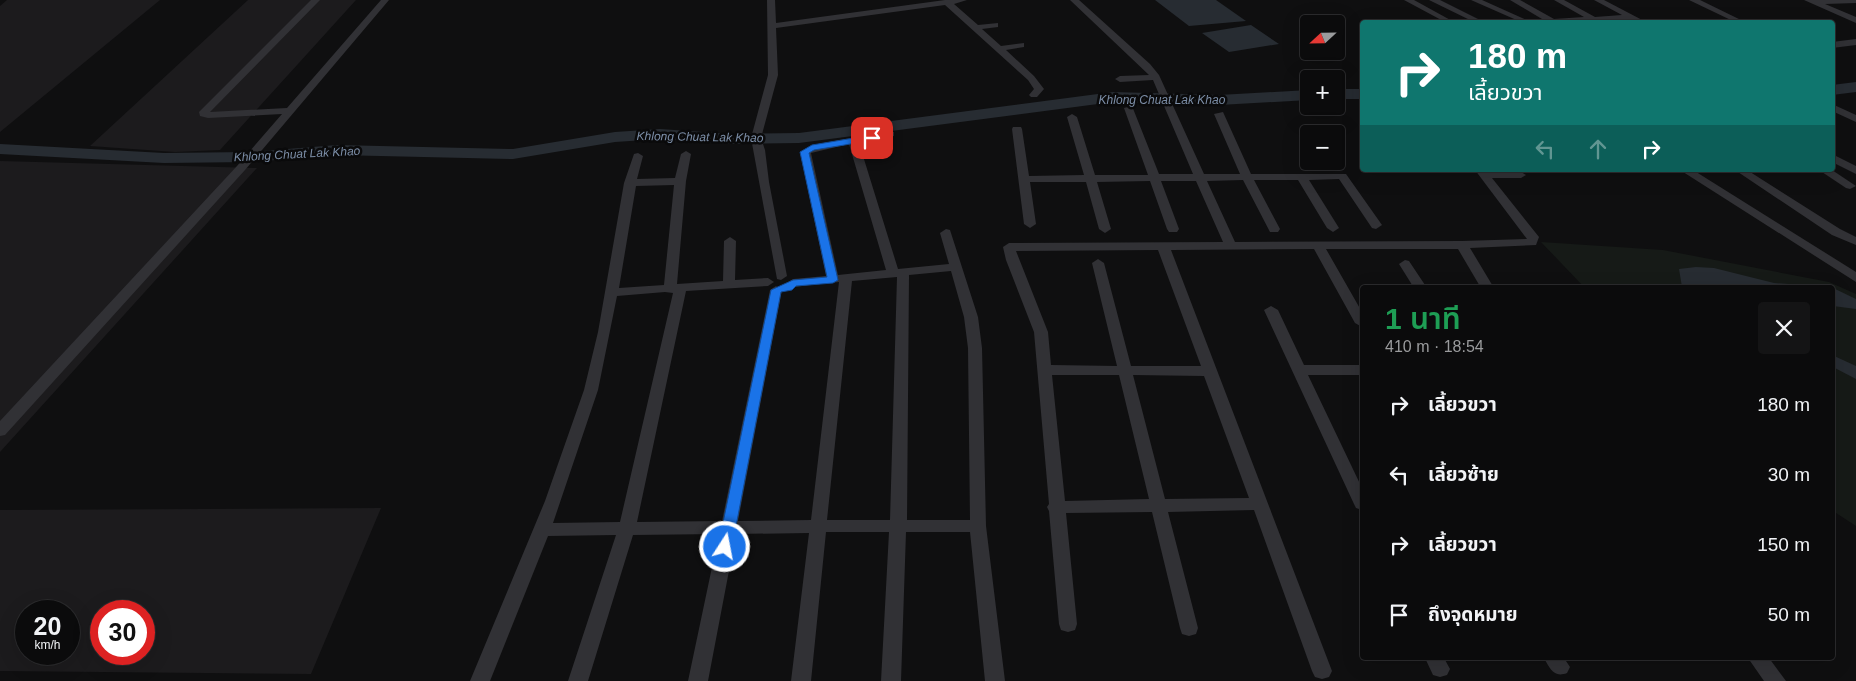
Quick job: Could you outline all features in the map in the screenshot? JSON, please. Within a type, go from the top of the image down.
[{"type":"street","points":[[289,111],[208,115],[204,112],[316,0]]},
{"type":"street","points":[[0,432],[241,168],[384,0]]},
{"type":"street","points":[[698,681],[775,283],[760,150],[756,138],[757,128],[773,75],[771,0]]},
{"type":"street","points":[[772,26],[963,0]]},
{"type":"street","points":[[1074,0],[1147,66],[1156,77],[1230,245]]},
{"type":"street","points":[[1408,0],[1446,20]]},
{"type":"street","points":[[1433,0],[1476,20]]},
{"type":"street","points":[[1475,0],[1522,20]]},
{"type":"street","points":[[1514,0],[1549,20]]},
{"type":"street","points":[[1558,0],[1595,20]]},
{"type":"street","points":[[1598,0],[1638,20]]},
{"type":"street","points":[[1692,0],[1737,20]]},
{"type":"street","points":[[1811,1],[1855,0]]},
{"type":"street","points":[[1811,1],[1856,20]]},
{"type":"street","points":[[947,2],[1038,86],[1034,95]]},
{"type":"street","points":[[1606,20],[1631,17]]},
{"type":"street","points":[[975,28],[994,25]]},
{"type":"street","points":[[1835,45],[1856,42]]},
{"type":"street","points":[[999,49],[1020,45]]},
{"type":"street","points":[[1120,79],[1156,77]]},
{"type":"street","points":[[1129,108],[1173,229]]},
{"type":"street","points":[[1835,108],[1856,119]]},
{"type":"street","points":[[1219,114],[1247,177],[1274,228]]},
{"type":"street","points":[[1072,117],[1105,230]]},
{"type":"street","points":[[1017,129],[1030,224]]},
{"type":"street","points":[[800,681],[818,526],[840,279],[805,152],[812,148],[854,142],[890,134]]},
{"type":"street","points":[[854,142],[898,273],[898,527],[891,681]]},
{"type":"street","points":[[578,681],[627,529],[675,289],[680,181],[686,154]]},
{"type":"street","points":[[480,681],[543,530],[591,389],[612,292],[630,183],[638,156]]},
{"type":"street","points":[[1835,159],[1856,170]]},
{"type":"street","points":[[1482,172],[1521,175]]},
{"type":"street","points":[[1068,624],[1055,507],[1040,332],[1012,260],[1009,247],[1317,244],[1462,245],[1532,242],[1534,237],[1482,172]]},
{"type":"street","points":[[1688,172],[1856,278]]},
{"type":"street","points":[[1743,172],[1836,232],[1856,241]]},
{"type":"street","points":[[1827,172],[1850,186]]},
{"type":"street","points":[[1023,179],[1342,176],[1376,225]]},
{"type":"street","points":[[1302,177],[1333,228]]},
{"type":"street","points":[[630,183],[680,181]]},
{"type":"street","points":[[946,232],[971,317],[975,348],[978,526],[995,681]]},
{"type":"street","points":[[728,285],[730,241]]},
{"type":"street","points":[[1317,244],[1360,319]]},
{"type":"street","points":[[1462,245],[1486,285]]},
{"type":"street","points":[[1164,246],[1322,671]]},
{"type":"street","points":[[1098,263],[1189,628]]},
{"type":"street","points":[[1405,264],[1419,285]]},
{"type":"street","points":[[612,292],[775,283],[789,277],[793,283],[956,267]]},
{"type":"street","points":[[1271,310],[1360,500]]},
{"type":"street","points":[[1044,370],[1210,371]]},
{"type":"street","points":[[1299,370],[1360,370]]},
{"type":"street","points":[[1055,507],[1259,504]]},
{"type":"street","points":[[543,530],[978,526]]},
{"type":"street","points":[[1760,660],[1776,681]]},
{"type":"shaded area","points":[[7,0],[160,0],[0,132],[0,6]]},
{"type":"shaded area","points":[[248,0],[356,0],[220,150],[175,152],[90,146]]},
{"type":"shaded area","points":[[1155,0],[1216,0],[1246,21],[1189,26]]},
{"type":"shaded area","points":[[1251,25],[1279,44],[1229,52],[1202,33]]},
{"type":"shaded area","points":[[0,161],[257,168],[0,452]]},
{"type":"shaded area","points":[[1541,242],[1663,250],[1829,282],[1856,294],[1856,526],[1835,512],[1835,285],[1582,285]]},
{"type":"shaded area","points":[[1696,267],[1714,268],[1774,283],[1802,285],[1682,285],[1679,269]]},
{"type":"shaded area","points":[[1835,289],[1856,299],[1856,309],[1835,306]]},
{"type":"shaded area","points":[[1835,356],[1856,366],[1856,379],[1835,368]]},
{"type":"shaded area","points":[[381,508],[311,674],[0,671],[0,510]]},
{"type":"waterway","name":"Khlong Chuat Lak Khao","points":[[1835,90],[1856,87]]},
{"type":"waterway","name":"Khlong Chuat Lak Khao","points":[[1345,94],[1360,94]]},
{"type":"waterway","name":"Khlong Chuat Lak Khao","points":[[0,149],[164,158],[250,157],[337,150],[513,154],[615,137],[660,134],[731,139],[799,138],[1113,97],[1219,100],[1300,96]]},
{"type":"route","points":[[725,547],[776,290],[789,288],[793,283],[833,280],[805,152],[807,149],[872,138]]}]
